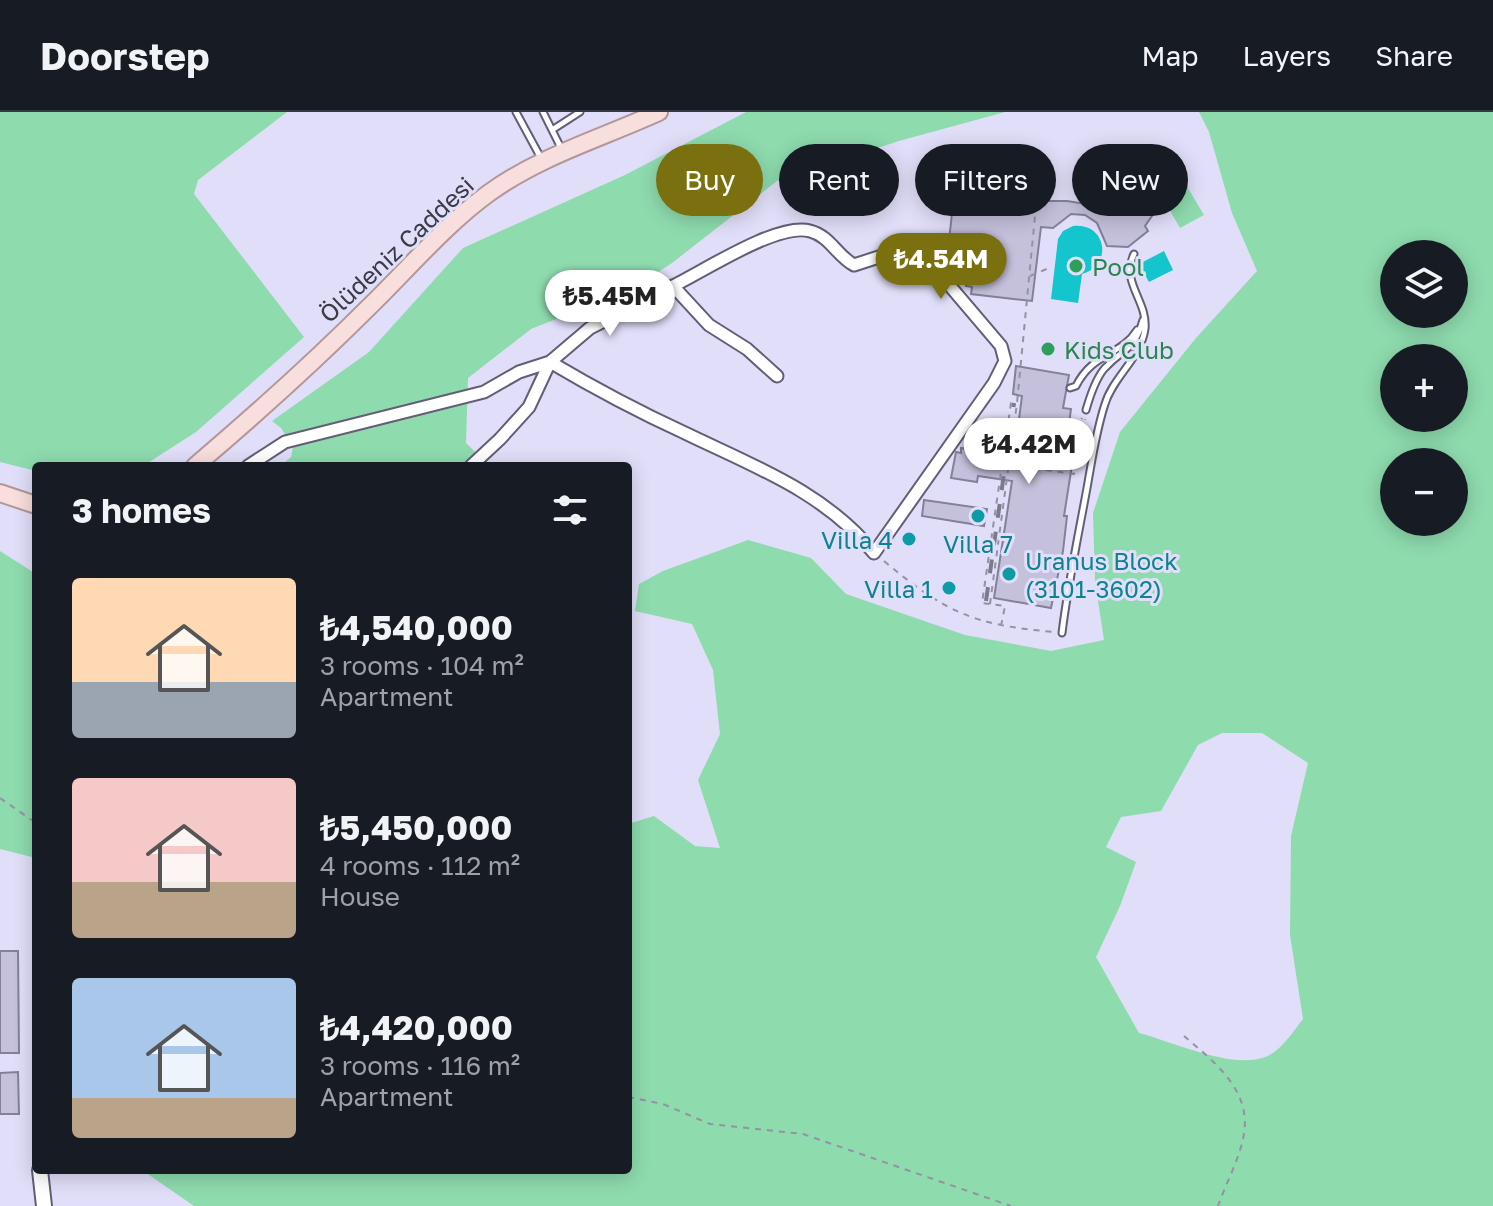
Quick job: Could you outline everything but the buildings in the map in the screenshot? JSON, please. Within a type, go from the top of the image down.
[{"type":"main road","name":"Ölüdeniz Caddesi","points":[[199,462],[368,309],[446,230],[490,193],[543,161],[659,112]]},
{"type":"main road","points":[[0,493],[32,504]]},
{"type":"street","points":[[254,462],[285,442],[484,392],[519,372],[550,362],[590,328],[782,231],[810,230],[829,241],[843,260],[854,265],[891,253],[933,266],[1001,346],[1005,361],[994,383],[874,553],[847,524],[788,481],[629,407],[550,362]]},
{"type":"street","points":[[673,286],[709,325],[747,349],[777,376]]},
{"type":"street","points":[[475,462],[529,407],[550,362]]},
{"type":"street","points":[[40,1174],[43,1206]]},
{"type":"lane","points":[[516,112],[543,161]]},
{"type":"lane","points":[[543,112],[563,153]]},
{"type":"lane","points":[[552,130],[580,112]]},
{"type":"lane","points":[[1062,633],[1065,600],[1100,419],[1117,376],[1139,349],[1145,327],[1129,275],[1128,266],[1134,254]]},
{"type":"lane","points":[[1070,388],[1076,386],[1092,362],[1134,335],[1143,319]]},
{"type":"lane","points":[[1086,410],[1093,388],[1104,369],[1136,341],[1143,319]]},
{"type":"path","points":[[990,604],[1017,403],[1035,216]]},
{"type":"path","points":[[1029,276],[1049,268]]},
{"type":"path","points":[[1001,626],[1005,606],[982,603],[1011,403],[1017,403]]},
{"type":"path","points":[[1009,465],[1074,474],[1081,452],[1086,410]]},
{"type":"path","points":[[1048,438],[1072,441],[1086,410]]},
{"type":"path","points":[[874,553],[926,597],[968,618],[1001,626],[1062,633]]},
{"type":"path","points":[[0,798],[32,820]]},
{"type":"path","points":[[1184,1036],[1217,1064],[1240,1094],[1244,1133],[1218,1206]]},
{"type":"path","points":[[632,1098],[663,1104],[710,1124],[803,1134],[1011,1206]]},
{"type":"shaded area","points":[[0,112],[287,112],[198,180],[194,194],[304,337],[196,432],[149,462],[32,462],[32,470],[0,462]]},
{"type":"shaded area","points":[[746,112],[1005,112],[890,144],[779,144],[777,181],[763,192],[763,144],[685,144]]},
{"type":"shaded area","points":[[1199,112],[1493,112],[1493,1206],[194,1206],[148,1174],[632,1174],[632,823],[654,816],[695,846],[720,848],[698,780],[720,734],[713,670],[692,624],[635,611],[639,584],[663,571],[748,540],[811,558],[846,594],[965,635],[1051,651],[1104,640],[1095,581],[1093,513],[1120,432],[1196,338],[1257,271],[1232,213],[1209,132]],"holes":[[[1222,733],[1262,733],[1308,763],[1291,836],[1290,935],[1303,1019],[1280,1047],[1268,1055],[1234,1060],[1139,1033],[1096,957],[1136,862],[1106,847],[1121,817],[1161,811],[1198,745]]]},
{"type":"shaded area","points":[[656,159],[656,216],[732,216],[672,263],[632,289],[531,329],[468,378],[466,443],[486,462],[285,462],[291,457],[293,447],[281,428],[272,421],[369,352],[463,248]]},
{"type":"shaded area","points":[[1188,188],[1204,215],[1180,228],[1173,216],[1188,216]]},
{"type":"shaded area","name":"Pool","points":[[1073,226],[1093,231],[1102,245],[1099,262],[1082,274],[1078,303],[1051,299],[1058,239],[1063,231]]},
{"type":"shaded area","points":[[1164,251],[1173,270],[1149,282],[1139,264]]},
{"type":"shaded area","points":[[0,551],[32,571],[32,857],[0,849]]},
{"type":"railway","points":[[986,601],[1014,403]]},
{"type":"place","name":"Pool","points":[[1076,266]]},
{"type":"place","name":"Kids Club","points":[[1048,349]]},
{"type":"place","name":"Villa 7","points":[[978,516]]},
{"type":"place","name":"Villa 4","points":[[909,539]]},
{"type":"place","name":"Uranus Block (3101-3602)","points":[[1009,574]]},
{"type":"place","name":"Villa 1","points":[[949,588]]}]
